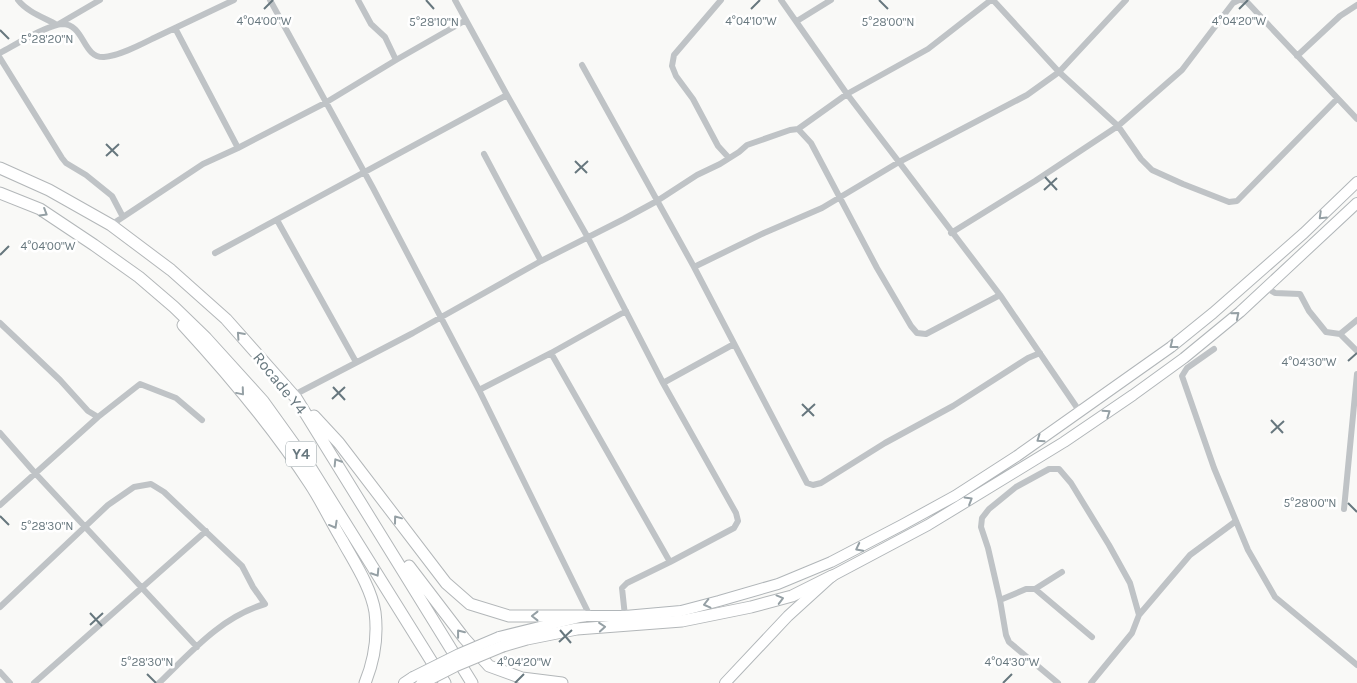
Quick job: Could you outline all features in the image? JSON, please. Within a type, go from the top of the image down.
[{"type":"highway","name":"Rocade Y4","points":[[0,168],[49,190],[111,225],[172,270],[226,319],[295,396],[472,683]]},
{"type":"highway","name":"Rocade Y4","points":[[0,193],[40,209],[139,277],[206,338],[263,401],[309,465],[443,683]]},
{"type":"highway","points":[[139,277],[209,353],[263,418],[311,485],[362,577],[374,611],[376,635],[374,657],[365,683]]},
{"type":"highway","points":[[295,396],[339,443],[446,584],[470,604],[510,616],[587,616]]},
{"type":"highway","points":[[372,518],[464,638],[489,666],[522,678],[562,683]]},
{"type":"highway","points":[[417,680],[455,666],[501,642],[578,629],[682,620],[751,607],[792,596],[832,576]]},
{"type":"main road","points":[[501,642],[587,616],[625,616],[681,611],[719,602],[778,584],[831,562],[902,525],[955,496],[1017,456],[1170,347],[1213,313],[1304,233],[1357,182]]},
{"type":"main road","points":[[725,683],[788,616],[832,576],[928,525],[1064,442],[1184,358],[1267,288],[1357,204]]},
{"type":"main road","points":[[404,683],[417,680]]},
{"type":"street","points":[[18,0],[32,11],[58,25],[72,26],[77,30],[92,54],[98,57],[106,57],[133,48],[234,0]]},
{"type":"street","points":[[0,53],[35,34],[58,25],[100,0]]},
{"type":"street","points":[[270,0],[479,390],[587,616]]},
{"type":"street","points":[[358,0],[371,24],[385,38],[396,60]]},
{"type":"street","points":[[455,0],[587,236],[663,383],[731,504],[738,521],[734,528],[627,583],[622,588],[625,616]]},
{"type":"street","points":[[721,0],[674,55],[672,66],[676,76],[693,99],[718,146],[729,158]]},
{"type":"street","points":[[781,0],[847,94],[1000,295],[1080,412]]},
{"type":"street","points":[[796,21],[831,0]]},
{"type":"street","points":[[295,396],[441,317],[541,260],[657,201],[697,174],[729,158],[747,146],[790,130],[798,129],[847,94],[928,49],[992,0],[1059,72],[1118,126],[1152,170],[1176,182],[1229,202],[1237,201],[1337,99]]},
{"type":"street","points":[[694,267],[764,233],[822,208],[899,162],[1027,95],[1059,72],[1126,0]]},
{"type":"street","points":[[951,233],[1118,126],[1182,70],[1233,3],[1240,0],[1246,1],[1357,119]]},
{"type":"street","points":[[1297,56],[1340,16],[1357,5]]},
{"type":"street","points":[[111,225],[203,164],[326,104],[396,60],[466,20]]},
{"type":"street","points":[[175,28],[238,148]]},
{"type":"street","points":[[0,58],[62,158],[66,163],[86,175],[112,196],[123,217]]},
{"type":"street","points":[[582,65],[694,267],[807,483],[821,483],[885,443],[953,406],[1028,358],[1040,353]]},
{"type":"street","points":[[215,253],[507,95]]},
{"type":"street","points":[[798,129],[811,143],[877,268],[917,333],[926,334],[1000,295]]},
{"type":"street","points":[[484,154],[541,260]]},
{"type":"street","points":[[277,220],[356,362]]},
{"type":"street","points":[[1267,288],[1274,293],[1300,294],[1309,311],[1326,332],[1340,334],[1357,352]]},
{"type":"street","points":[[479,390],[626,312]]},
{"type":"street","points":[[1340,334],[1357,320]]},
{"type":"street","points":[[0,322],[60,380],[88,411],[98,417]]},
{"type":"street","points":[[663,383],[734,344]]},
{"type":"street","points":[[1214,350],[1187,368],[1182,376],[1214,468],[1248,550],[1275,597],[1357,665]]},
{"type":"street","points":[[551,353],[670,562]]},
{"type":"street","points":[[1344,509],[1357,374]]},
{"type":"street","points":[[0,505],[98,417],[140,384],[176,398],[202,420]]},
{"type":"street","points":[[0,433],[84,527],[198,647]]},
{"type":"street","points":[[1058,683],[1009,642],[1006,635],[988,548],[981,527],[982,518],[989,509],[1016,487],[1049,469],[1058,469],[1071,483],[1110,545],[1130,583],[1139,615]]},
{"type":"street","points":[[0,606],[108,505],[134,487],[151,484],[164,492],[242,566],[265,604],[251,608],[217,628],[159,683]]},
{"type":"street","points":[[1091,683],[1132,633],[1139,615],[1190,554],[1236,521]]},
{"type":"street","points":[[34,683],[206,531]]},
{"type":"street","points":[[1000,600],[1026,589],[1035,589],[1062,572]]},
{"type":"street","points":[[1035,589],[1092,637]]},
{"type":"street","points":[[0,672],[10,683]]}]
